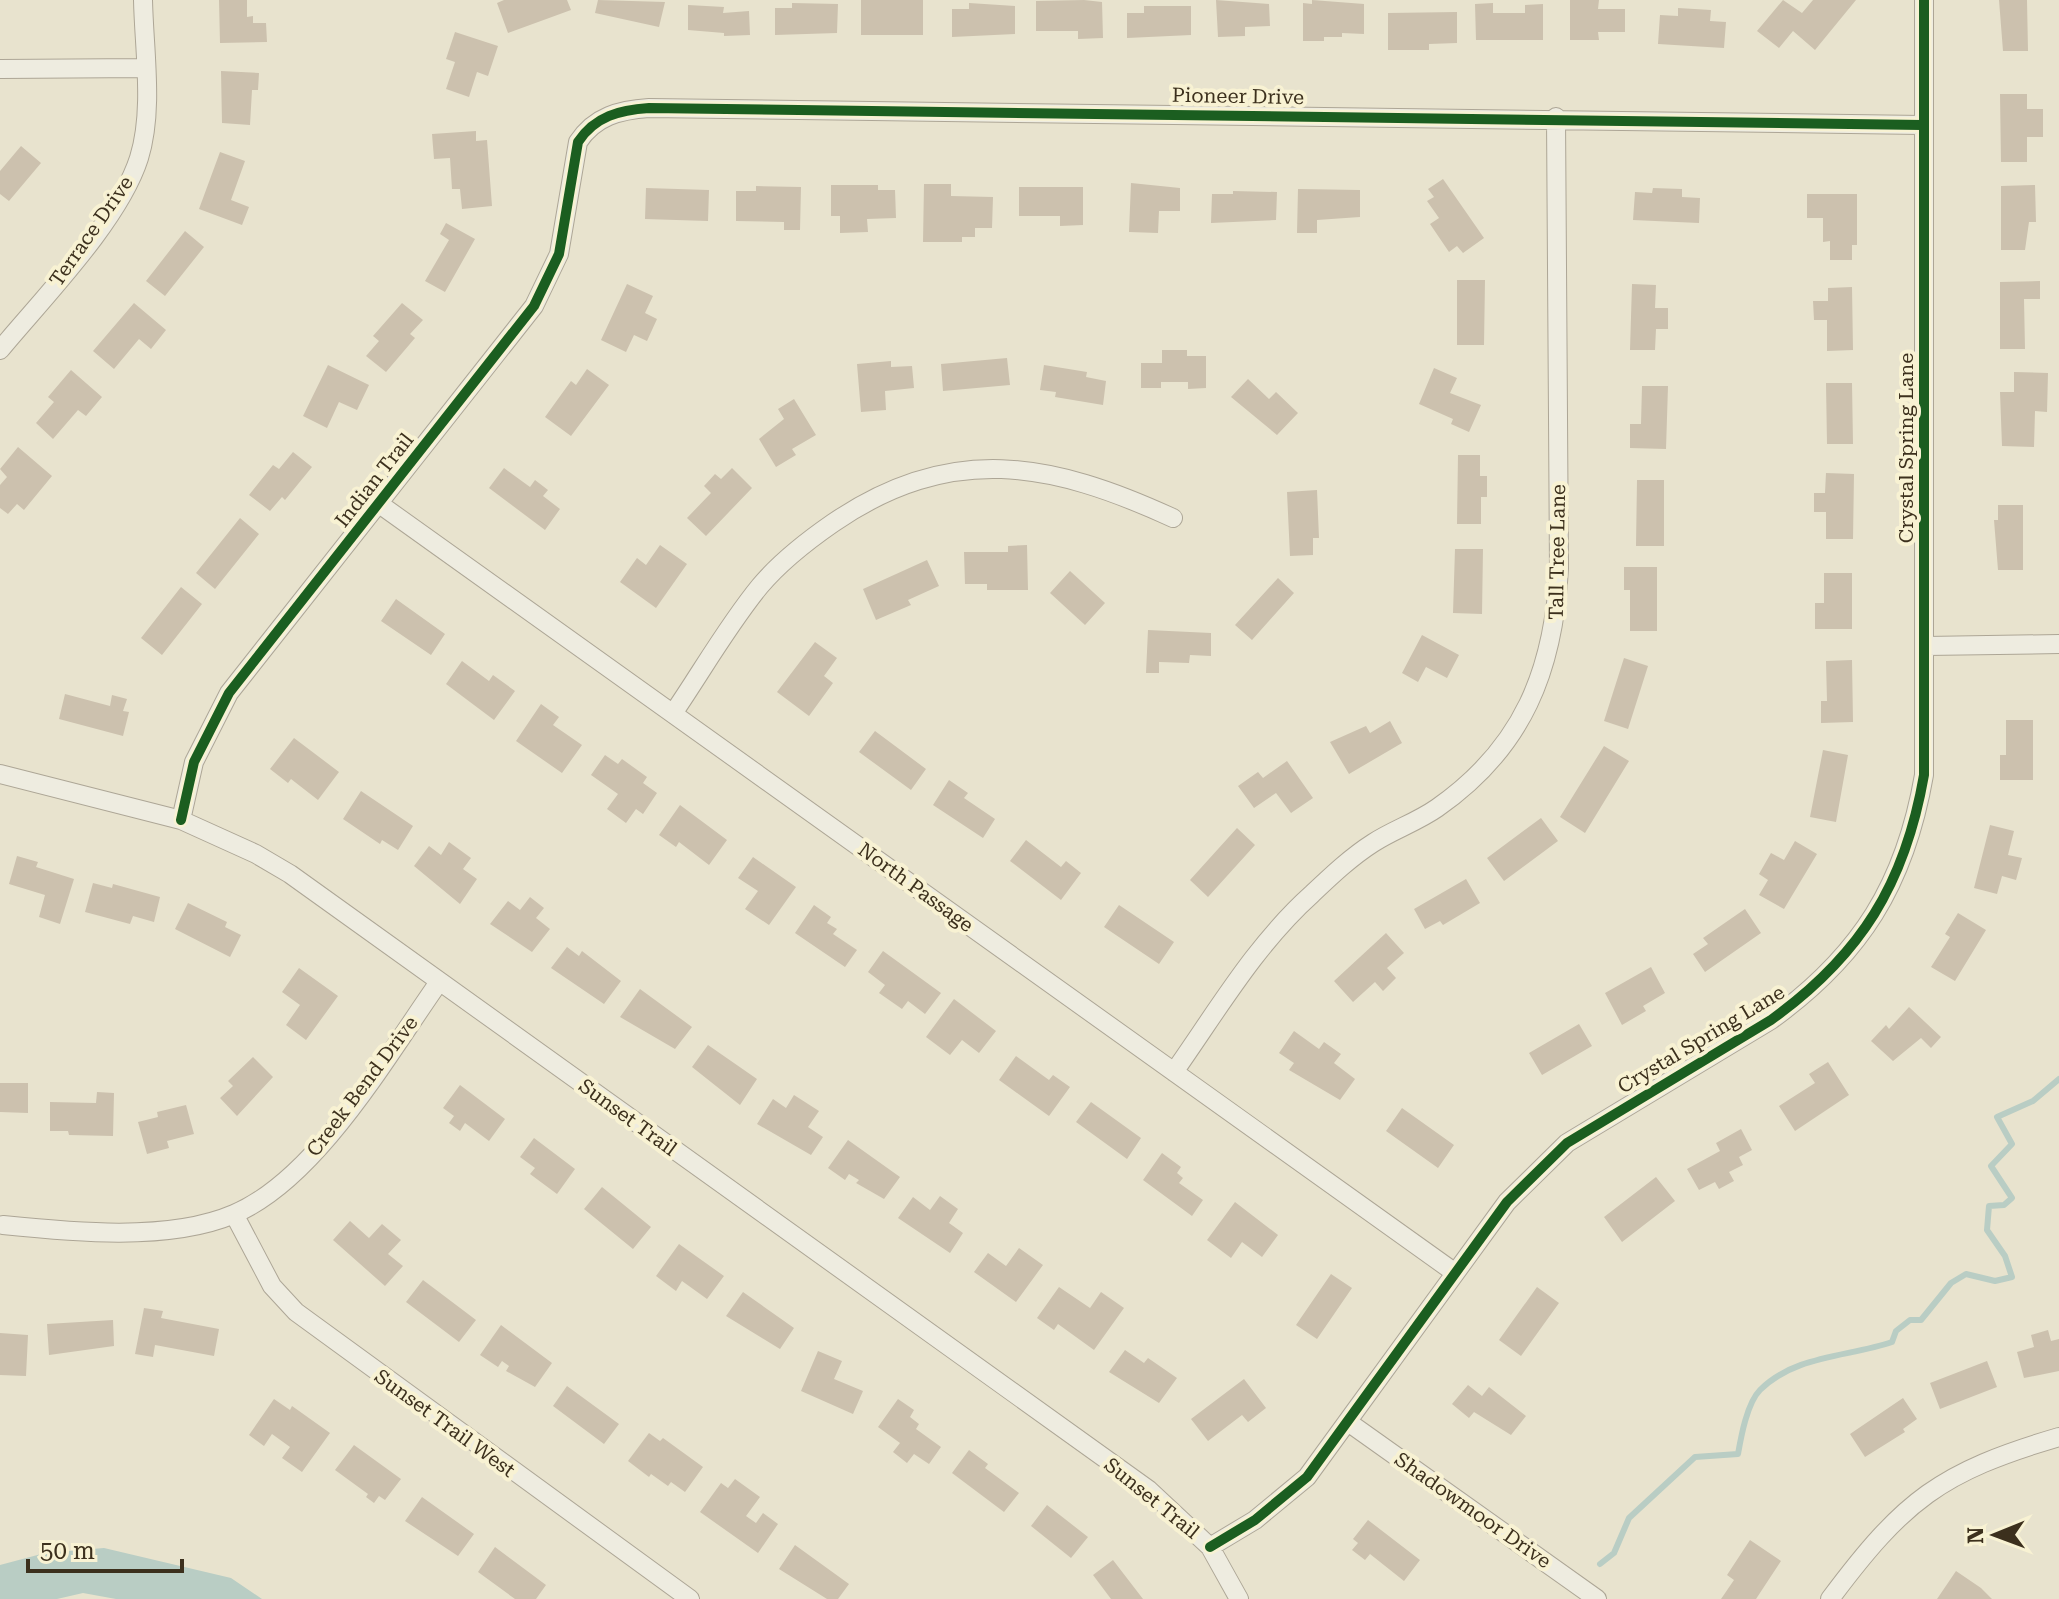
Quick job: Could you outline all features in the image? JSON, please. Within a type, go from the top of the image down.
[{"type":"street","name":"Terrace Drive","points":[[0,350],[82,251],[131,177],[139,157],[143,132],[143,0]]},
{"type":"street","name":"Crystal Spring Lane","points":[[1210,1547],[1284,1498],[1307,1477],[1507,1202],[1567,1143],[1771,1020],[1829,975],[1854,948],[1894,880],[1918,811],[1924,775],[1924,0]]},
{"type":"street","points":[[0,69],[145,68]]},
{"type":"street","name":"Pioneer Drive","points":[[574,155],[585,131],[608,115],[649,108],[1556,117],[1922,125]]},
{"type":"street","name":"Tall Tree Lane","points":[[1174,1072],[1281,924],[1373,843],[1435,810],[1470,783],[1512,732],[1542,674],[1557,621],[1559,568],[1556,117]]},
{"type":"street","name":"Indian Trail","points":[[181,820],[194,762],[229,693],[534,306],[559,254],[571,194],[574,155]]},
{"type":"street","points":[[674,712],[760,587],[788,558],[847,514],[921,479],[959,470],[1028,470],[1113,490],[1173,518]]},
{"type":"street","name":"North Passage","points":[[378,503],[1454,1272]]},
{"type":"street","points":[[1926,646],[2059,644]]},
{"type":"street","name":"Sunset Trail","points":[[0,774],[181,820],[256,854],[290,874],[1149,1490],[1210,1547]]},
{"type":"street","name":"Creek Bend Drive","points":[[3,1225],[125,1233],[185,1226],[234,1214],[274,1189],[322,1143],[439,982]]},
{"type":"street","name":"Sunset Trail West","points":[[234,1214],[272,1286],[296,1312],[690,1599]]},
{"type":"street","name":"Shadowmoor Drive","points":[[1348,1422],[1597,1599]]},
{"type":"street","points":[[1830,1599],[1891,1522],[1936,1486],[1999,1455],[2059,1437]]},
{"type":"street","points":[[1210,1547],[1239,1599]]},
{"type":"shaded area","points":[[104,1548],[231,1578],[262,1599],[116,1599],[83,1593],[57,1599],[0,1599],[0,1565],[45,1553]]},
{"type":"building","points":[[219,0],[247,0],[247,17],[253,16],[253,23],[266,23],[267,42],[220,43]]},
{"type":"building","points":[[504,0],[567,0],[571,10],[508,33],[497,3]]},
{"type":"building","points":[[598,0],[665,2],[659,27],[595,13]]},
{"type":"building","points":[[861,0],[923,0],[923,35],[861,35]]},
{"type":"building","points":[[1216,0],[1269,4],[1270,26],[1245,27],[1245,36],[1218,37]]},
{"type":"building","points":[[1312,0],[1364,4],[1364,34],[1342,33],[1342,37],[1324,37],[1324,41],[1303,41],[1303,3],[1312,4]]},
{"type":"building","points":[[1570,0],[1599,0],[1598,9],[1625,9],[1625,32],[1598,32],[1599,40],[1570,40]]},
{"type":"building","points":[[1783,0],[1802,13],[1813,0],[1856,0],[1815,50],[1793,31],[1779,48],[1757,31]]},
{"type":"building","points":[[1999,0],[2027,0],[2028,51],[2003,51]]},
{"type":"building","points":[[1036,1],[1102,2],[1103,38],[1078,39],[1078,31],[1036,31]]},
{"type":"building","points":[[792,3],[838,4],[837,33],[775,35],[775,8],[792,8]]},
{"type":"building","points":[[969,3],[1015,6],[1015,34],[952,37],[952,9],[969,9]]},
{"type":"building","points":[[1493,3],[1493,13],[1525,13],[1525,5],[1543,4],[1543,40],[1476,40],[1475,4]]},
{"type":"building","points":[[688,5],[724,7],[723,13],[749,11],[750,35],[724,36],[724,33],[688,30]]},
{"type":"building","points":[[1144,6],[1191,6],[1191,35],[1127,38],[1127,13],[1144,13]]},
{"type":"building","points":[[1678,8],[1711,10],[1710,21],[1726,22],[1724,48],[1658,44],[1660,15],[1678,16]]},
{"type":"building","points":[[1457,12],[1457,43],[1429,44],[1429,50],[1388,50],[1388,13]]},
{"type":"building","points":[[455,32],[498,46],[488,76],[477,72],[469,97],[446,89],[455,62],[446,59]]},
{"type":"building","points":[[221,71],[259,73],[258,90],[252,90],[250,125],[222,123]]},
{"type":"building","points":[[2000,94],[2027,94],[2027,109],[2043,109],[2043,137],[2027,137],[2027,162],[2001,162]]},
{"type":"building","points":[[476,131],[476,141],[487,140],[492,206],[462,209],[460,189],[452,189],[450,158],[434,159],[432,134]]},
{"type":"building","points":[[21,146],[41,163],[9,201],[0,194],[0,171]]},
{"type":"building","points":[[220,152],[245,161],[231,200],[249,207],[242,225],[199,209]]},
{"type":"building","points":[[1443,179],[1484,238],[1463,253],[1457,246],[1449,252],[1430,224],[1439,218],[1427,201],[1434,197],[1428,189]]},
{"type":"building","points":[[1131,183],[1180,188],[1180,211],[1159,211],[1158,233],[1129,232]]},
{"type":"building","points":[[924,184],[951,184],[951,196],[993,197],[992,228],[975,228],[975,237],[962,237],[962,242],[923,242]]},
{"type":"building","points":[[831,185],[878,185],[878,190],[895,190],[896,218],[867,219],[868,232],[840,233],[840,216],[831,216]]},
{"type":"building","points":[[2035,185],[2036,222],[2029,222],[2025,250],[2001,250],[2001,186]]},
{"type":"building","points":[[756,186],[801,187],[800,230],[784,230],[784,222],[736,221],[736,191],[756,191]]},
{"type":"building","points":[[1019,187],[1083,187],[1083,225],[1060,226],[1060,216],[1019,216]]},
{"type":"building","points":[[646,188],[709,190],[708,221],[645,219]]},
{"type":"building","points":[[1653,188],[1682,189],[1682,197],[1700,198],[1699,223],[1633,220],[1635,192],[1652,193]]},
{"type":"building","points":[[1298,189],[1360,190],[1360,217],[1317,220],[1317,233],[1297,233]]},
{"type":"building","points":[[1233,191],[1277,192],[1276,220],[1211,223],[1212,194],[1233,194]]},
{"type":"building","points":[[1807,194],[1857,194],[1857,245],[1852,245],[1852,260],[1830,260],[1830,241],[1823,242],[1823,218],[1807,218]]},
{"type":"building","points":[[446,223],[475,239],[445,292],[425,281],[449,240],[440,234]]},
{"type":"building","points":[[185,231],[204,247],[165,296],[146,281]]},
{"type":"building","points":[[1457,280],[1485,280],[1484,345],[1457,345]]},
{"type":"building","points":[[2040,281],[2040,299],[2024,299],[2025,349],[2000,349],[2000,282]]},
{"type":"building","points":[[627,284],[653,296],[645,313],[657,319],[647,341],[634,335],[626,352],[601,340]]},
{"type":"building","points":[[1632,284],[1656,285],[1655,308],[1668,308],[1668,329],[1656,329],[1655,350],[1630,350]]},
{"type":"building","points":[[1852,287],[1853,350],[1827,351],[1827,320],[1814,320],[1813,301],[1828,301],[1828,288]]},
{"type":"building","points":[[134,303],[166,330],[151,349],[139,339],[114,369],[93,351]]},
{"type":"building","points":[[402,303],[423,320],[410,334],[415,338],[386,372],[366,356],[379,341],[373,336]]},
{"type":"building","points":[[1162,350],[1187,350],[1187,356],[1206,356],[1206,388],[1188,389],[1188,382],[1161,382],[1161,388],[1141,388],[1141,363],[1162,363]]},
{"type":"building","points":[[1007,358],[1010,385],[943,391],[941,364]]},
{"type":"building","points":[[891,361],[891,367],[912,366],[914,388],[885,391],[886,410],[861,412],[857,364]]},
{"type":"building","points":[[328,365],[369,385],[357,410],[339,402],[327,428],[303,416]]},
{"type":"building","points":[[1044,365],[1087,372],[1086,377],[1106,381],[1103,405],[1055,397],[1056,392],[1040,390]]},
{"type":"building","points":[[1434,368],[1457,378],[1450,393],[1481,405],[1469,432],[1451,424],[1453,419],[1419,404]]},
{"type":"building","points":[[587,369],[609,385],[571,436],[545,417],[571,381],[576,385]]},
{"type":"building","points":[[71,370],[102,397],[86,416],[78,410],[53,439],[36,423],[54,402],[48,397]]},
{"type":"building","points":[[2014,372],[2048,373],[2047,412],[2035,411],[2034,447],[2002,446],[2000,392],[2014,392]]},
{"type":"building","points":[[1248,379],[1269,399],[1276,392],[1298,413],[1277,435],[1231,397]]},
{"type":"building","points":[[1826,383],[1852,383],[1853,444],[1827,444]]},
{"type":"building","points":[[1642,386],[1668,386],[1666,449],[1630,448],[1630,424],[1641,424]]},
{"type":"building","points":[[794,399],[816,435],[792,449],[796,455],[776,467],[759,439],[784,419],[778,409]]},
{"type":"building","points":[[18,447],[52,476],[24,510],[17,504],[8,514],[0,508],[0,485],[7,477],[0,469]]},
{"type":"building","points":[[293,452],[312,467],[285,500],[282,497],[270,511],[249,495],[273,465],[279,469]]},
{"type":"building","points":[[1458,455],[1480,455],[1480,476],[1487,476],[1487,497],[1481,497],[1481,524],[1457,524]]},
{"type":"building","points":[[504,468],[530,487],[535,480],[548,490],[543,496],[560,509],[545,530],[489,488]]},
{"type":"building","points":[[732,468],[752,488],[706,536],[687,518],[711,493],[704,486],[715,474],[721,479]]},
{"type":"building","points":[[1826,473],[1854,474],[1853,539],[1826,539],[1826,512],[1814,512],[1814,493],[1825,493]]},
{"type":"building","points":[[1637,480],[1664,480],[1664,546],[1636,546]]},
{"type":"building","points":[[1317,490],[1319,538],[1313,538],[1313,555],[1290,556],[1287,492]]},
{"type":"building","points":[[1998,505],[2023,505],[2023,570],[1998,570],[1994,520],[1998,520]]},
{"type":"building","points":[[240,518],[259,534],[215,589],[196,573]]},
{"type":"building","points":[[660,545],[687,564],[656,608],[620,582],[637,558],[646,565]]},
{"type":"building","points":[[1027,545],[1028,590],[987,590],[987,584],[965,584],[964,552],[1008,552],[1008,546]]},
{"type":"building","points":[[1455,549],[1483,549],[1482,614],[1453,613]]},
{"type":"building","points":[[927,560],[939,586],[908,600],[911,605],[876,620],[863,589]]},
{"type":"building","points":[[1624,567],[1657,567],[1657,631],[1630,631],[1630,590],[1624,590]]},
{"type":"building","points":[[1070,571],[1105,603],[1085,625],[1050,593]]},
{"type":"building","points":[[1824,573],[1852,573],[1852,629],[1815,629],[1815,603],[1824,603]]},
{"type":"building","points":[[1278,578],[1294,593],[1252,640],[1235,625]]},
{"type":"building","points":[[181,587],[202,604],[162,655],[141,638]]},
{"type":"building","points":[[396,599],[445,634],[431,655],[381,621]]},
{"type":"building","points":[[1148,630],[1211,633],[1211,656],[1190,655],[1189,663],[1159,662],[1159,673],[1146,673]]},
{"type":"building","points":[[1422,635],[1459,655],[1447,678],[1426,667],[1418,682],[1402,673]]},
{"type":"building","points":[[815,642],[837,658],[824,676],[833,683],[809,716],[777,692]]},
{"type":"building","points":[[1624,658],[1648,666],[1628,729],[1604,721]]},
{"type":"building","points":[[1852,660],[1853,722],[1821,723],[1821,701],[1827,701],[1826,661]]},
{"type":"building","points":[[462,661],[489,681],[493,675],[515,691],[494,720],[446,684]]},
{"type":"building","points":[[65,694],[110,706],[112,695],[127,699],[123,711],[129,712],[123,736],[59,719]]},
{"type":"building","points":[[541,704],[559,717],[553,725],[582,745],[562,773],[516,741]]},
{"type":"building","points":[[2006,720],[2033,720],[2033,780],[2000,780],[2000,755],[2006,755]]},
{"type":"building","points":[[1390,721],[1402,743],[1349,774],[1330,742],[1366,726],[1370,733]]},
{"type":"building","points":[[875,731],[926,769],[911,790],[859,752]]},
{"type":"building","points":[[294,738],[339,772],[318,800],[291,779],[288,783],[270,769]]},
{"type":"building","points":[[1604,746],[1629,761],[1585,833],[1560,817]]},
{"type":"building","points":[[1823,750],[1848,755],[1836,822],[1810,817]]},
{"type":"building","points":[[605,755],[618,764],[622,759],[647,777],[643,783],[657,793],[643,814],[636,809],[626,823],[607,809],[618,794],[591,775]]},
{"type":"building","points":[[1287,761],[1313,798],[1291,813],[1276,793],[1254,808],[1238,786],[1258,772],[1263,778]]},
{"type":"building","points":[[949,780],[968,793],[964,798],[995,819],[983,838],[933,805]]},
{"type":"building","points":[[361,791],[413,826],[398,850],[382,840],[380,844],[343,819]]},
{"type":"building","points":[[680,805],[727,840],[709,865],[679,842],[676,847],[659,835]]},
{"type":"building","points":[[1541,818],[1558,841],[1504,881],[1487,858]]},
{"type":"building","points":[[1990,825],[2014,831],[2008,855],[2022,858],[2016,880],[2002,876],[1997,894],[1974,888]]},
{"type":"building","points":[[1237,828],[1255,845],[1208,897],[1190,880]]},
{"type":"building","points":[[1026,840],[1061,867],[1066,861],[1081,873],[1061,900],[1010,861]]},
{"type":"building","points":[[1795,841],[1817,854],[1784,909],[1759,895],[1768,880],[1759,874],[1771,853],[1784,860]]},
{"type":"building","points":[[449,842],[471,858],[463,869],[477,879],[460,904],[414,866],[429,846],[441,855]]},
{"type":"building","points":[[17,856],[38,862],[36,867],[74,879],[60,924],[39,917],[45,895],[9,884]]},
{"type":"building","points":[[753,857],[796,887],[769,925],[745,909],[758,891],[738,878]]},
{"type":"building","points":[[1466,879],[1480,903],[1443,925],[1440,921],[1425,929],[1414,909]]},
{"type":"building","points":[[93,883],[112,888],[113,884],[160,897],[154,922],[133,916],[130,924],[85,912]]},
{"type":"building","points":[[530,897],[544,908],[536,918],[550,929],[532,952],[490,924],[508,901],[520,910]]},
{"type":"building","points":[[188,903],[227,922],[225,927],[241,935],[230,957],[175,929]]},
{"type":"building","points":[[814,905],[831,917],[827,923],[837,929],[833,934],[857,950],[845,967],[795,933]]},
{"type":"building","points":[[1119,905],[1174,942],[1159,964],[1104,927]]},
{"type":"building","points":[[1745,909],[1761,933],[1705,972],[1693,954],[1708,944],[1703,938]]},
{"type":"building","points":[[1958,913],[1986,930],[1955,981],[1931,967],[1950,937],[1945,934]]},
{"type":"building","points":[[1386,933],[1404,953],[1387,968],[1396,978],[1383,991],[1375,982],[1353,1002],[1334,981]]},
{"type":"building","points":[[567,947],[579,956],[582,951],[621,981],[604,1004],[551,968]]},
{"type":"building","points":[[883,951],[941,993],[925,1014],[908,1001],[902,1009],[879,993],[885,985],[868,972]]},
{"type":"building","points":[[1651,967],[1665,993],[1643,1006],[1646,1011],[1622,1025],[1605,993]]},
{"type":"building","points":[[299,968],[338,996],[306,1040],[286,1025],[300,1005],[282,992]]},
{"type":"building","points":[[640,989],[692,1027],[675,1049],[620,1017]]},
{"type":"building","points":[[954,999],[996,1031],[979,1053],[962,1040],[950,1055],[926,1037]]},
{"type":"building","points":[[1909,1007],[1941,1037],[1931,1048],[1921,1038],[1893,1061],[1871,1041],[1886,1025],[1889,1029]]},
{"type":"building","points":[[1579,1024],[1592,1046],[1542,1075],[1529,1053]]},
{"type":"building","points":[[1294,1031],[1319,1049],[1324,1042],[1341,1054],[1334,1063],[1355,1079],[1340,1100],[1289,1070],[1294,1063],[1279,1053]]},
{"type":"building","points":[[708,1045],[757,1079],[740,1105],[692,1067]]},
{"type":"building","points":[[1016,1056],[1049,1080],[1053,1075],[1070,1087],[1049,1116],[999,1080]]},
{"type":"building","points":[[253,1057],[273,1077],[237,1116],[220,1098],[233,1086],[228,1081]]},
{"type":"building","points":[[1828,1062],[1849,1095],[1795,1131],[1779,1106],[1815,1083],[1809,1074]]},
{"type":"building","points":[[0,1083],[28,1083],[28,1113],[0,1112]]},
{"type":"building","points":[[460,1085],[505,1119],[489,1141],[465,1123],[460,1131],[449,1123],[454,1116],[443,1108]]},
{"type":"building","points":[[97,1092],[114,1093],[113,1136],[69,1135],[68,1131],[50,1131],[50,1102],[96,1103]]},
{"type":"building","points":[[794,1095],[819,1111],[808,1127],[823,1137],[811,1155],[757,1124],[773,1099],[786,1108]]},
{"type":"building","points":[[1091,1102],[1141,1138],[1127,1159],[1076,1122]]},
{"type":"building","points":[[186,1105],[194,1134],[167,1141],[169,1148],[147,1154],[138,1122],[158,1117],[157,1112]]},
{"type":"building","points":[[1402,1108],[1454,1145],[1438,1168],[1386,1131]]},
{"type":"building","points":[[1741,1129],[1752,1150],[1739,1157],[1743,1165],[1729,1172],[1734,1181],[1719,1189],[1715,1182],[1699,1190],[1687,1169],[1720,1151],[1716,1143]]},
{"type":"building","points":[[534,1138],[575,1169],[557,1194],[530,1174],[535,1168],[520,1157]]},
{"type":"building","points":[[848,1140],[900,1177],[884,1199],[856,1183],[859,1180],[849,1174],[845,1180],[828,1168]]},
{"type":"building","points":[[1162,1153],[1181,1167],[1177,1173],[1183,1178],[1179,1183],[1203,1200],[1192,1216],[1143,1180]]},
{"type":"building","points":[[1656,1177],[1675,1201],[1622,1242],[1604,1217]]},
{"type":"building","points":[[602,1187],[651,1227],[633,1249],[584,1209]]},
{"type":"building","points":[[940,1196],[958,1209],[949,1223],[963,1233],[950,1253],[898,1218],[913,1197],[930,1210]]},
{"type":"building","points":[[1235,1202],[1278,1235],[1262,1257],[1242,1242],[1231,1258],[1207,1240]]},
{"type":"building","points":[[350,1221],[369,1238],[382,1224],[401,1240],[388,1254],[403,1266],[385,1286],[333,1240]]},
{"type":"building","points":[[679,1244],[724,1276],[707,1299],[682,1281],[676,1291],[656,1276]]},
{"type":"building","points":[[1019,1248],[1043,1265],[1016,1302],[974,1272],[988,1253],[1006,1266]]},
{"type":"building","points":[[1331,1274],[1352,1288],[1317,1339],[1296,1325]]},
{"type":"building","points":[[423,1280],[476,1320],[459,1342],[406,1302]]},
{"type":"building","points":[[1059,1287],[1090,1308],[1101,1292],[1124,1308],[1094,1350],[1058,1324],[1054,1330],[1037,1318]]},
{"type":"building","points":[[1537,1287],[1559,1303],[1521,1356],[1499,1340]]},
{"type":"building","points":[[743,1292],[794,1328],[780,1349],[726,1316]]},
{"type":"building","points":[[144,1308],[163,1311],[161,1318],[219,1329],[214,1356],[155,1345],[153,1357],[135,1354]]},
{"type":"building","points":[[113,1320],[114,1346],[49,1355],[47,1324]]},
{"type":"building","points":[[501,1325],[552,1363],[535,1387],[506,1371],[509,1366],[502,1361],[498,1367],[480,1355]]},
{"type":"building","points":[[2048,1330],[2051,1341],[2059,1339],[2059,1371],[2024,1378],[2017,1352],[2034,1347],[2031,1335]]},
{"type":"building","points":[[0,1333],[28,1335],[26,1376],[0,1375]]},
{"type":"building","points":[[1125,1350],[1144,1363],[1148,1358],[1177,1378],[1159,1403],[1109,1372]]},
{"type":"building","points":[[818,1351],[842,1361],[834,1379],[863,1391],[853,1414],[801,1391]]},
{"type":"building","points":[[1987,1361],[1997,1387],[1940,1409],[1930,1383]]},
{"type":"building","points":[[1244,1379],[1266,1408],[1248,1422],[1242,1415],[1208,1441],[1191,1419]]},
{"type":"building","points":[[1468,1385],[1482,1396],[1489,1387],[1526,1416],[1511,1435],[1474,1412],[1469,1418],[1452,1404]]},
{"type":"building","points":[[567,1386],[619,1424],[604,1444],[553,1406]]},
{"type":"building","points":[[1903,1398],[1917,1419],[1903,1429],[1905,1432],[1865,1457],[1850,1434]]},
{"type":"building","points":[[274,1399],[290,1410],[292,1406],[330,1433],[302,1472],[282,1458],[290,1447],[272,1434],[264,1446],[249,1435]]},
{"type":"building","points":[[898,1399],[914,1410],[910,1417],[919,1424],[916,1429],[941,1447],[929,1464],[914,1454],[907,1463],[893,1452],[900,1443],[878,1427]]},
{"type":"building","points":[[649,1433],[660,1441],[663,1438],[703,1467],[685,1492],[671,1482],[668,1486],[651,1474],[649,1477],[628,1461]]},
{"type":"building","points":[[354,1445],[401,1479],[385,1500],[379,1496],[374,1503],[366,1497],[368,1494],[335,1470]]},
{"type":"building","points":[[969,1450],[988,1464],[985,1468],[1019,1493],[1004,1512],[952,1473]]},
{"type":"building","points":[[735,1479],[760,1497],[746,1516],[756,1523],[763,1513],[778,1524],[758,1553],[700,1512],[721,1483],[728,1488]]},
{"type":"building","points":[[422,1497],[474,1534],[458,1556],[405,1521]]},
{"type":"building","points":[[1047,1505],[1088,1537],[1071,1558],[1031,1526]]},
{"type":"building","points":[[1368,1520],[1420,1560],[1404,1581],[1370,1554],[1365,1560],[1352,1550],[1358,1543],[1353,1539]]},
{"type":"building","points":[[1750,1540],[1781,1561],[1756,1599],[1721,1599],[1734,1580],[1727,1575]]},
{"type":"building","points":[[795,1545],[849,1584],[838,1599],[827,1599],[779,1569]]},
{"type":"building","points":[[495,1547],[546,1585],[536,1599],[515,1599],[478,1572]]},
{"type":"building","points":[[1113,1560],[1143,1599],[1111,1599],[1093,1575]]},
{"type":"building","points":[[1956,1571],[1981,1588],[1992,1599],[1937,1599]]},
{"type":"waterway","points":[[1600,1564],[1614,1553],[1629,1518],[1695,1457],[1738,1454],[1745,1420],[1755,1396],[1774,1379],[1806,1363],[1892,1342],[1896,1331],[1910,1320],[1921,1320],[1951,1283],[1966,1274],[1995,1281],[2012,1277],[2005,1256],[1987,1230],[1989,1206],[2004,1205],[2012,1198],[1991,1166],[2012,1144],[1997,1117],[2033,1101],[2059,1079]]},
{"type":"cycle path","points":[[1210,1547],[1255,1520],[1307,1477],[1507,1202],[1567,1143],[1771,1020],[1803,995],[1854,943],[1891,883],[1905,850],[1924,775],[1924,0]]},
{"type":"cycle path","points":[[181,820],[194,762],[229,693],[534,306],[559,254],[578,142],[592,126],[609,116],[649,108],[1922,125]]}]
